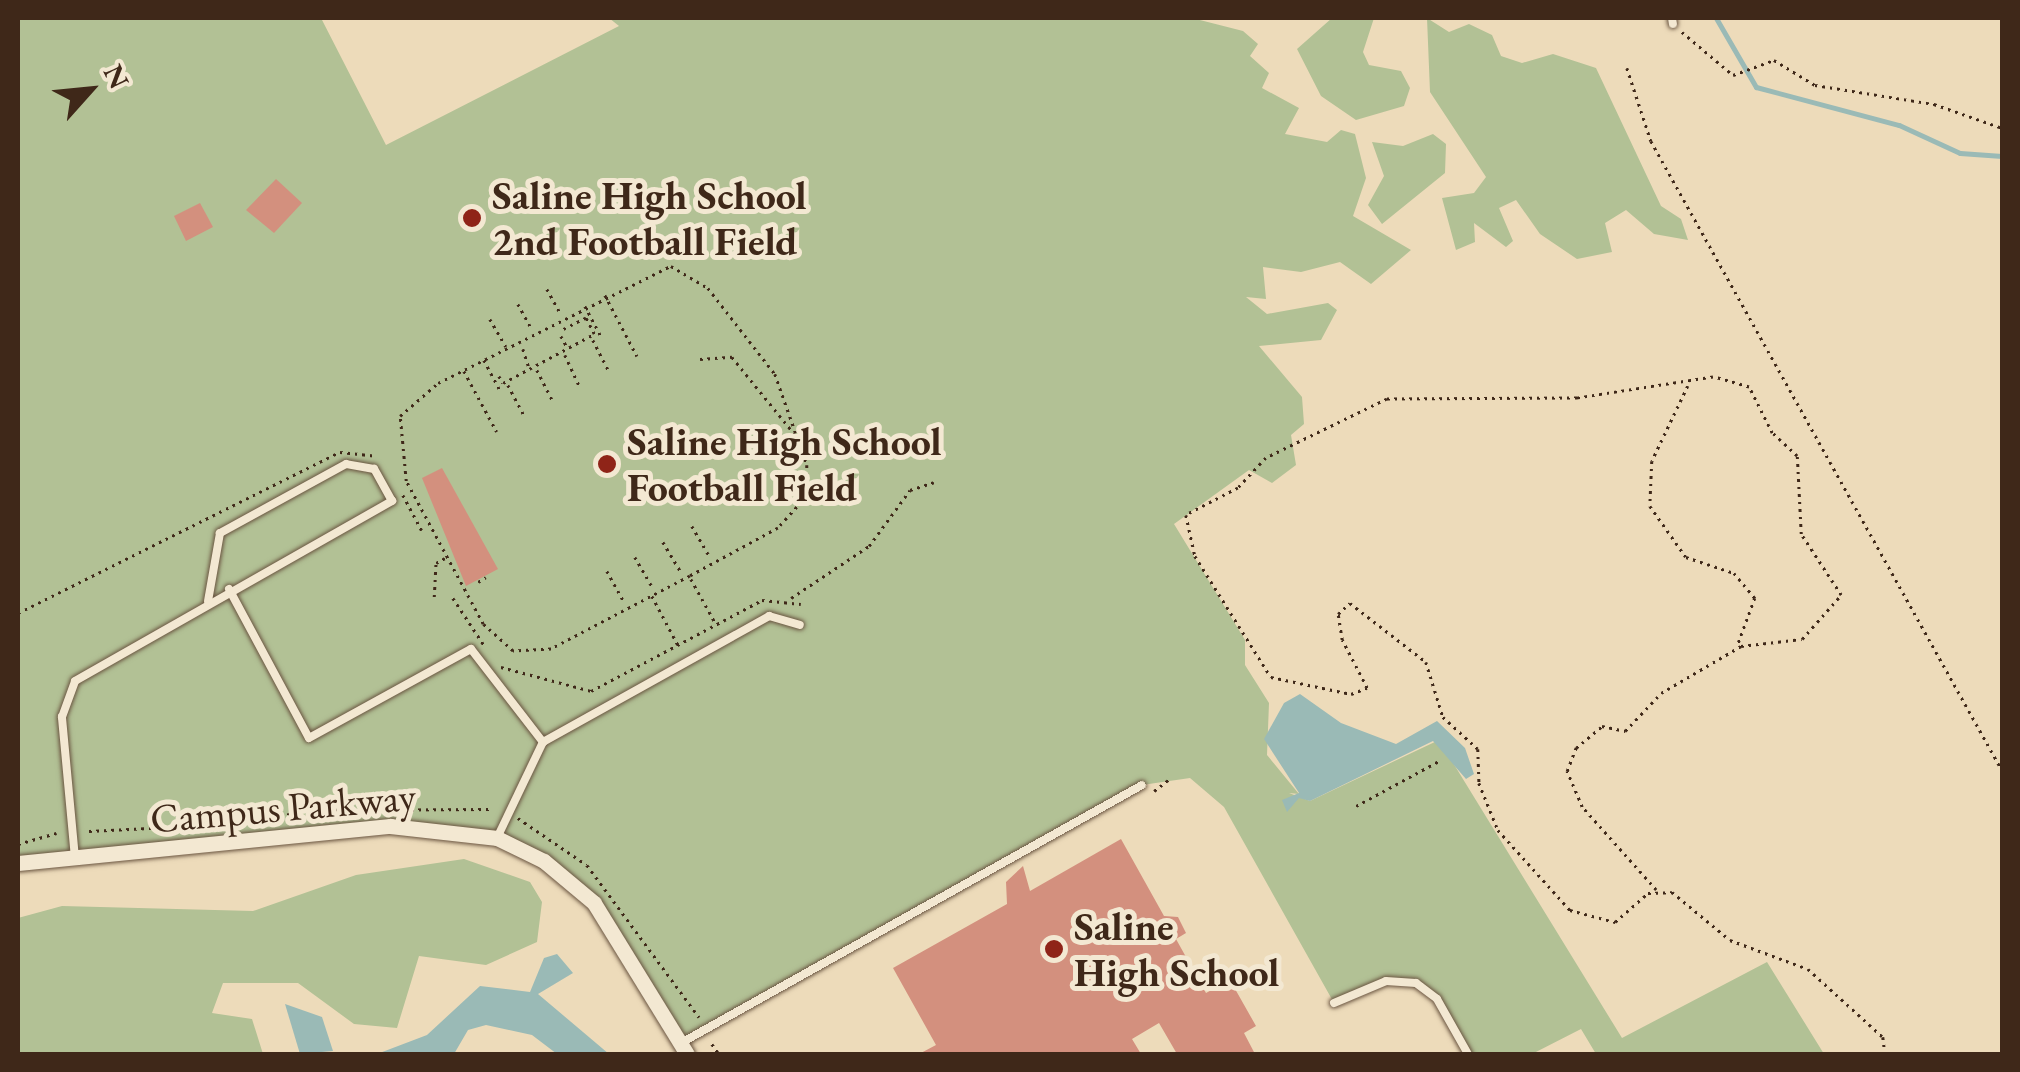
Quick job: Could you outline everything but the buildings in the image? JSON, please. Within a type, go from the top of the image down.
[{"type":"street","name":"Campus Parkway","points":[[18,864],[390,826],[497,838],[544,861],[594,903],[684,1049]]},
{"type":"lane","points":[[75,858],[62,718],[69,690],[93,664],[392,501],[374,469],[346,464],[220,533],[208,601]]},
{"type":"lane","points":[[230,589],[308,738],[472,649],[544,742]]},
{"type":"lane","points":[[497,838],[544,742],[770,616],[800,625]]},
{"type":"lane","points":[[684,1049],[1142,785]]},
{"type":"lane","points":[[1334,1004],[1377,983],[1416,983],[1436,1000],[1468,1054]]},
{"type":"path","points":[[1672,21],[1738,74],[1774,60],[1815,85],[1934,104],[2002,128]]},
{"type":"path","points":[[1627,68],[1652,140],[2002,770]]},
{"type":"path","points":[[664,266],[699,280],[770,365],[804,454],[808,490],[794,515],[690,576],[550,649],[520,654],[488,631],[417,502],[397,454],[400,416],[464,369],[584,304],[664,266]]},
{"type":"path","points":[[548,290],[562,316]]},
{"type":"path","points":[[604,294],[637,356]]},
{"type":"path","points":[[518,304],[531,327]]},
{"type":"path","points":[[584,304],[601,336]]},
{"type":"path","points":[[498,376],[503,383],[568,349],[594,334],[586,318],[561,334],[568,349]]},
{"type":"path","points":[[490,319],[506,347]]},
{"type":"path","points":[[593,340],[609,372]]},
{"type":"path","points":[[523,349],[529,369]]},
{"type":"path","points":[[700,359],[722,352],[740,364],[781,408],[804,454]]},
{"type":"path","points":[[565,355],[580,387]]},
{"type":"path","points":[[484,359],[500,390]]},
{"type":"path","points":[[464,369],[496,432]]},
{"type":"path","points":[[537,370],[552,402]]},
{"type":"path","points":[[1656,890],[1614,922],[1570,910],[1498,830],[1482,795],[1478,749],[1443,717],[1426,662],[1350,603],[1338,614],[1342,640],[1366,688],[1351,694],[1272,677],[1183,524],[1195,504],[1238,488],[1266,458],[1387,399],[1577,398],[1726,376],[1749,387],[1772,433],[1797,456],[1801,534],[1840,588],[1833,613],[1802,640],[1735,650],[1661,693],[1625,730],[1608,725],[1590,734],[1568,760],[1582,807],[1656,890],[1698,908],[1739,945],[1808,969],[1884,1036],[1885,1054]]},
{"type":"path","points":[[1688,384],[1652,460],[1650,506],[1686,557],[1734,573],[1756,598],[1754,622],[1735,650]]},
{"type":"path","points":[[508,386],[524,417]]},
{"type":"path","points":[[790,599],[868,546],[910,490],[934,482]]},
{"type":"path","points":[[410,506],[417,502]]},
{"type":"path","points":[[692,526],[709,556]]},
{"type":"path","points":[[663,542],[681,572]]},
{"type":"path","points":[[434,596],[436,563],[446,557]]},
{"type":"path","points":[[635,557],[652,587]]},
{"type":"path","points":[[607,572],[624,602]]},
{"type":"path","points":[[690,576],[717,626]]},
{"type":"path","points":[[478,582],[486,578]]},
{"type":"path","points":[[652,596],[679,646]]},
{"type":"path","points":[[453,598],[491,656],[522,678],[586,692],[770,597],[801,604]]},
{"type":"path","points":[[1356,806],[1439,760]]},
{"type":"path","points":[[1152,792],[1168,780]]},
{"type":"path","points":[[89,831],[252,823],[300,810],[492,809]]},
{"type":"path","points":[[18,844],[56,833]]},
{"type":"path","points":[[712,1044],[719,1054]]},
{"type":"green space","points":[[18,18],[321,18],[386,145],[619,26],[609,18],[1192,18],[1243,31],[1258,44],[1250,56],[1269,73],[1262,88],[1299,108],[1285,134],[1327,142],[1341,130],[1355,134],[1366,178],[1353,216],[1411,250],[1371,284],[1340,262],[1301,272],[1263,267],[1266,299],[1246,297],[1267,314],[1328,303],[1337,310],[1321,340],[1259,346],[1302,397],[1304,424],[1291,435],[1296,465],[1272,483],[1249,470],[1174,524],[1245,640],[1245,665],[1269,703],[1267,755],[1299,794],[1289,793],[1310,801],[1439,740],[1622,1038],[1767,962],[1824,1054],[1596,1054],[1581,1029],[1532,1054],[1468,1054],[1427,989],[1394,980],[1334,1003],[1224,807],[1190,778],[1142,785],[681,1043],[623,942],[544,861],[441,827],[18,863]]},
{"type":"green space","points":[[1332,18],[1374,18],[1363,52],[1369,65],[1401,71],[1410,88],[1404,106],[1356,120],[1321,96],[1297,49]]},
{"type":"green space","points":[[1427,18],[1449,32],[1469,24],[1492,35],[1501,56],[1522,63],[1553,54],[1596,68],[1661,206],[1681,219],[1688,240],[1654,234],[1626,210],[1605,223],[1612,252],[1577,259],[1540,234],[1516,200],[1499,208],[1513,241],[1506,247],[1474,223],[1475,242],[1456,250],[1442,198],[1474,193],[1486,177],[1430,92]]},
{"type":"green space","points":[[1433,134],[1446,144],[1445,173],[1382,224],[1368,205],[1384,176],[1372,142],[1403,146]]},
{"type":"green space","points":[[464,859],[530,882],[542,902],[537,942],[486,965],[419,956],[397,1028],[354,1024],[298,983],[223,983],[212,1013],[252,1019],[263,1054],[18,1054],[18,918],[62,906],[253,911],[356,875]]},
{"type":"water","points":[[1300,694],[1341,723],[1396,744],[1437,721],[1465,748],[1474,774],[1466,779],[1433,741],[1310,801],[1299,798],[1287,812],[1282,800],[1299,793],[1264,739],[1284,703]]},
{"type":"water","points":[[557,954],[573,973],[538,994],[609,1054],[557,1054],[532,1035],[486,1025],[468,1030],[454,1054],[377,1054],[427,1035],[480,986],[530,992],[544,958]]},
{"type":"water","points":[[285,1004],[322,1017],[333,1051],[300,1054]]},
{"type":"waterway","points":[[1716,18],[1756,87],[1899,125],[1960,153],[2002,156]]},
{"type":"place","name":"Saline High School 2nd Football Field","points":[[472,218]]},
{"type":"place","name":"Saline High School Football Field","points":[[607,464]]},
{"type":"place","name":"Saline High School","points":[[1054,949]]}]
